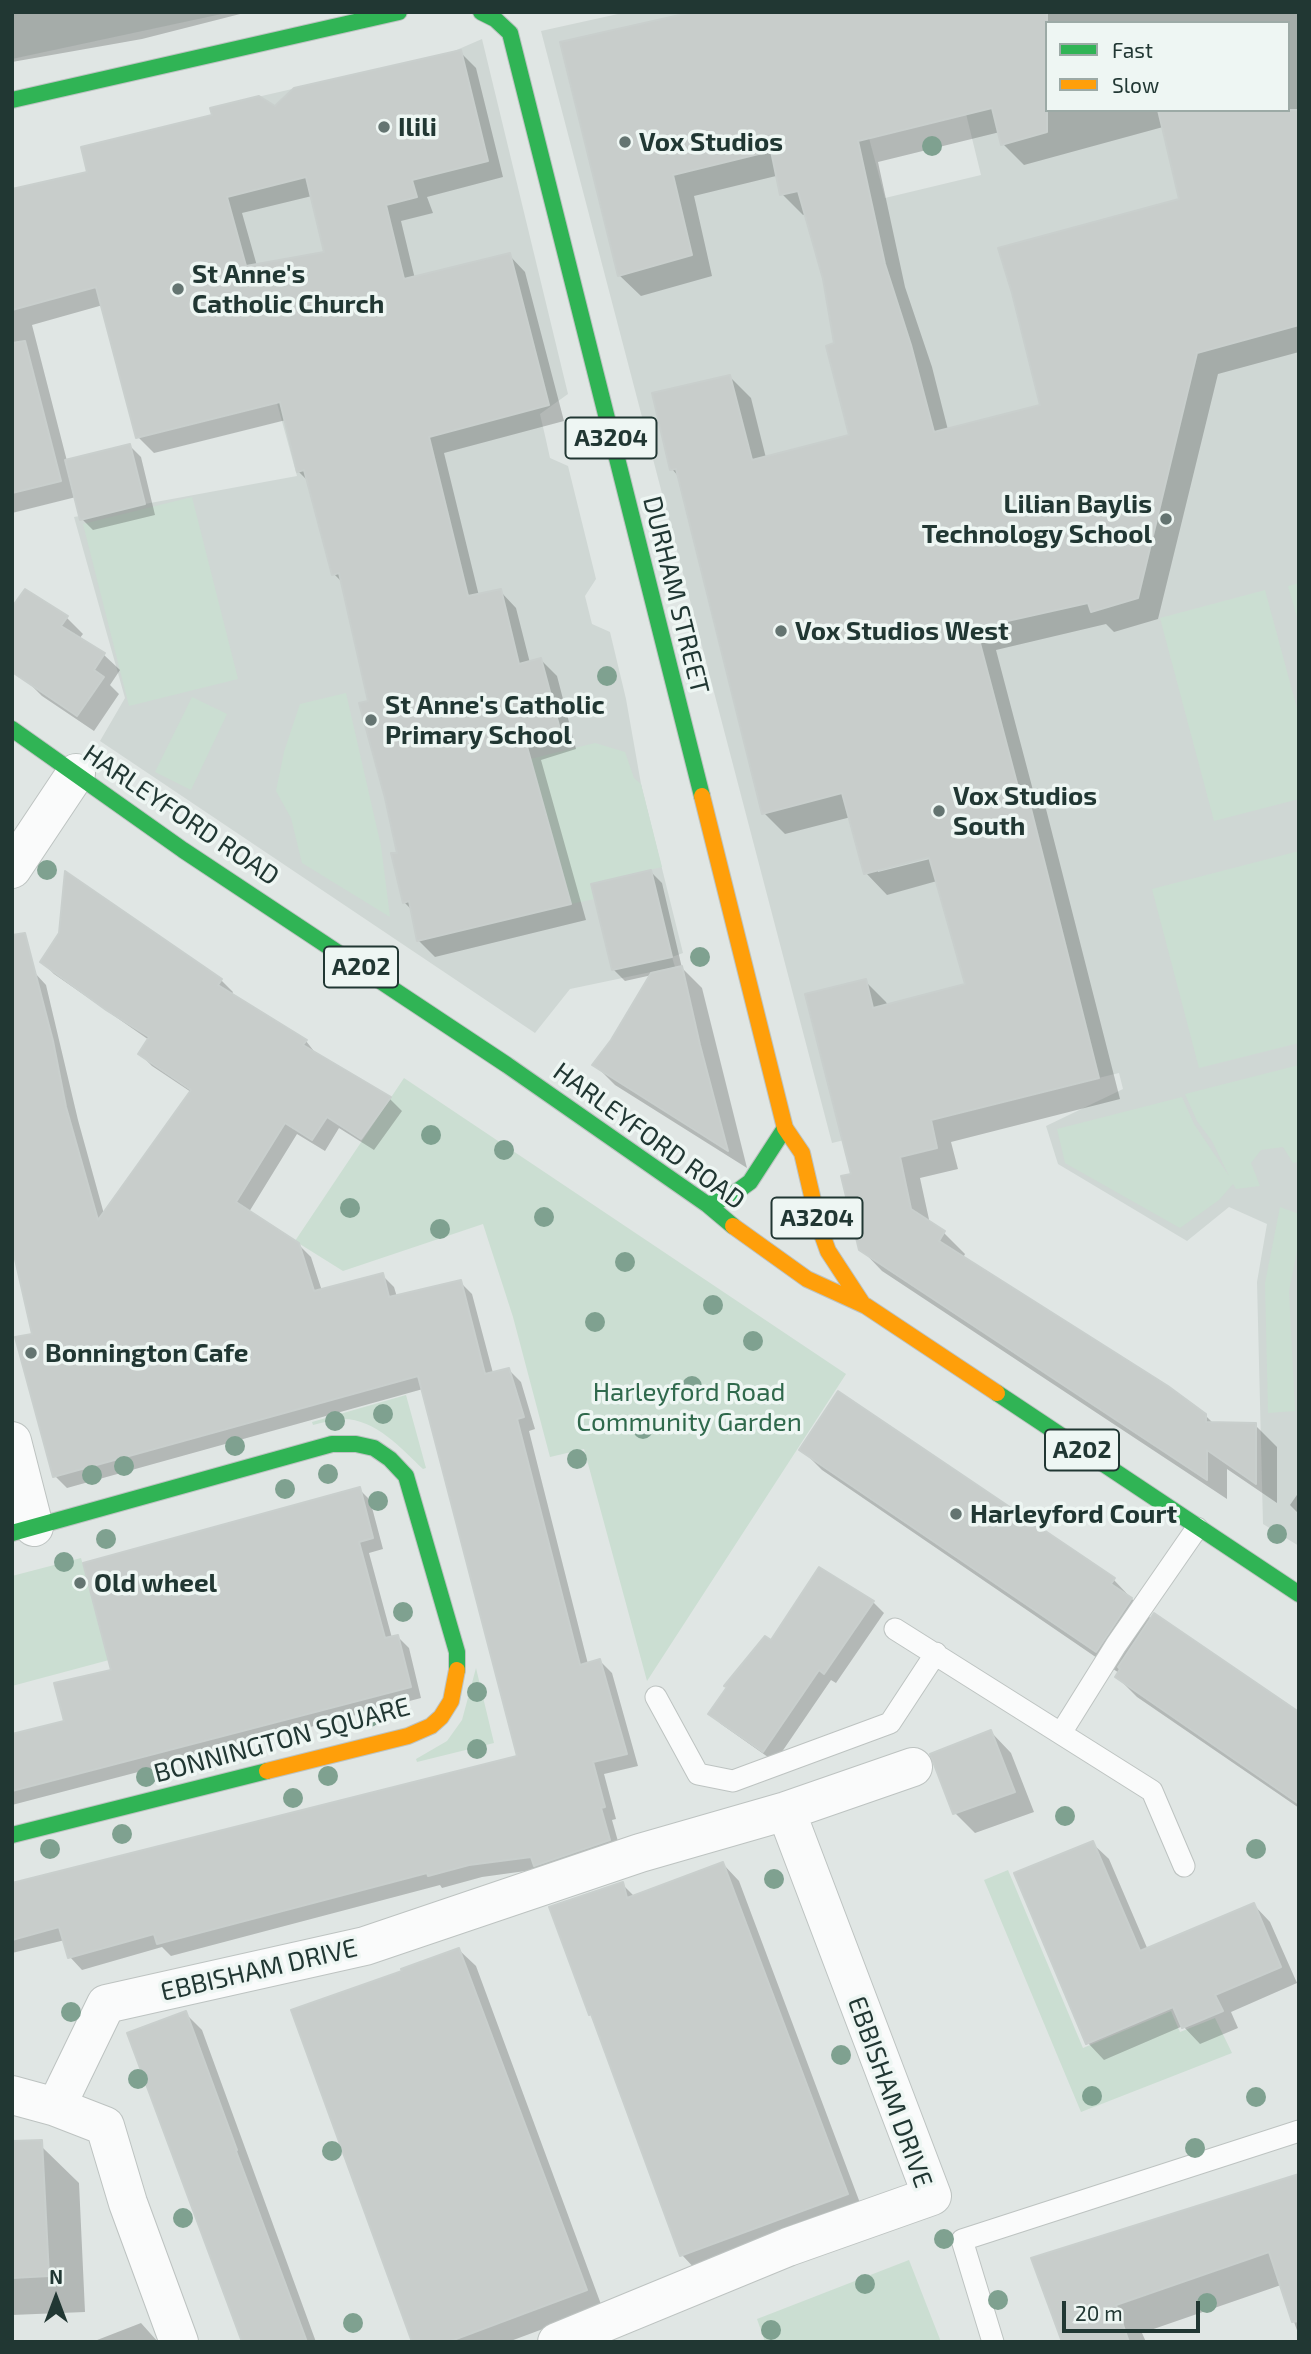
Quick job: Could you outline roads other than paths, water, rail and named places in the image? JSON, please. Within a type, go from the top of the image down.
[{"type":"main road","points":[[12,100],[399,12]]},
{"type":"main road","name":"DURHAM STREET","points":[[481,12],[514,28],[785,1128],[802,1153],[819,1226],[828,1251],[862,1303]]},
{"type":"main road","name":"HARLEYFORD ROAD","points":[[12,729],[183,850],[507,1065],[708,1205],[743,1234],[807,1279],[862,1303],[1299,1594]]},
{"type":"main road","name":"A3204","points":[[708,1205],[732,1195],[750,1182],[785,1128]]},
{"type":"main road","name":"BONNINGTON SQUARE","points":[[12,1835],[408,1736],[436,1723],[452,1699],[457,1677],[457,1652],[406,1476],[390,1456],[370,1446],[332,1444],[23,1530]]},
{"type":"street","points":[[12,869],[76,773]]},
{"type":"street","points":[[12,1441],[23,1530]]},
{"type":"street","name":"EBBISHAM DRIVE","points":[[56,2107],[106,2004],[365,1946],[640,1853],[786,1811],[913,1767]]},
{"type":"street","name":"EBBISHAM DRIVE","points":[[557,2342],[788,2247],[932,2196],[786,1811]]},
{"type":"street","points":[[12,2095],[56,2107],[105,2126],[128,2203],[180,2342]]},
{"type":"lane","points":[[1060,1733],[1116,1645],[1197,1528]]},
{"type":"lane","points":[[895,1629],[1152,1791],[1184,1866]]},
{"type":"lane","points":[[656,1697],[698,1774],[733,1781],[890,1723],[936,1653]]},
{"type":"lane","points":[[993,2342],[962,2240],[1299,2131]]},
{"type":"place","name":"Ilili","points":[[384,127]]},
{"type":"place","name":"Vox Studios","points":[[625,142]]},
{"type":"place","name":"St Anne's Catholic Church","points":[[178,289]]},
{"type":"place","name":"Lilian Baylis Technology School","points":[[1166,519]]},
{"type":"place","name":"Vox Studios West","points":[[781,631]]},
{"type":"place","name":"St Anne's Catholic Primary School","points":[[371,720]]},
{"type":"place","name":"Vox Studios South","points":[[939,811]]},
{"type":"place","name":"Bonnington Cafe","points":[[31,1353]]},
{"type":"place","name":"Harleyford Court","points":[[956,1514]]},
{"type":"place","name":"Old wheel","points":[[80,1583]]},
{"type":"park label","name":"Harleyford Road Community Garden","points":[[689,1407]]}]
